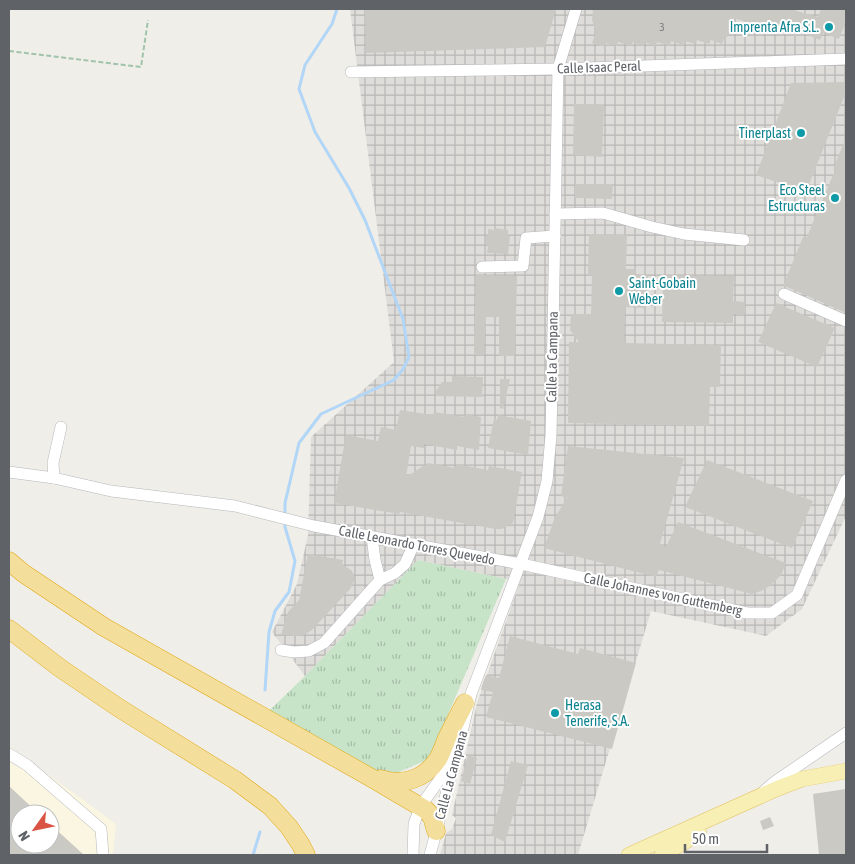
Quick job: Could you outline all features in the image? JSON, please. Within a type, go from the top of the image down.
[{"type":"highway","points":[[9,561],[23,574],[104,627],[426,810],[432,817],[436,831]]},
{"type":"highway","points":[[9,629],[60,668],[119,708],[235,780],[270,806],[289,828],[306,855]]},
{"type":"highway","points":[[368,776],[390,782],[407,782],[420,776],[432,767],[468,698]]},
{"type":"main road","points":[[629,855],[776,789],[802,779],[846,771]]},
{"type":"main road","points":[[662,855],[757,798]]},
{"type":"street","name":"Calle La Campana","points":[[413,855],[414,824],[420,807],[440,779],[468,698],[538,517],[547,481],[551,435],[558,69],[576,9]]},
{"type":"street","name":"Calle Isaac Peral","points":[[351,72],[558,69],[846,59]]},
{"type":"street","points":[[555,214],[603,214],[684,234],[744,240]]},
{"type":"street","points":[[482,267],[523,266],[526,238],[555,236]]},
{"type":"street","points":[[784,294],[846,321]]},
{"type":"street","points":[[54,478],[53,463],[61,427]]},
{"type":"street","name":"Calle Leonardo Torres Quevedo","points":[[9,472],[54,478],[111,491],[235,506],[314,526],[521,564]]},
{"type":"street","name":"Calle Johannes von Guttemberg","points":[[521,564],[747,613],[772,613],[797,595],[846,480]]},
{"type":"street","points":[[372,536],[380,580]]},
{"type":"street","points":[[281,650],[294,652],[309,651],[324,643],[380,580],[395,573],[404,564],[414,544]]},
{"type":"street","name":"Calle La Campana","points":[[430,855],[458,748],[468,698]]},
{"type":"street","points":[[757,798],[773,783],[846,733]]},
{"type":"street","points":[[9,754],[27,765],[101,829],[103,855]]},
{"type":"path","points":[[9,51],[141,67],[148,20]]},
{"type":"shaded area","points":[[350,9],[846,9],[846,516],[802,609],[766,636],[651,611],[578,855],[440,855],[446,833],[452,829],[456,818],[452,815],[477,703],[520,582],[418,560],[305,676],[272,632],[297,584],[308,535],[311,437],[394,362]]},
{"type":"shaded area","points":[[9,746],[116,824],[113,855],[9,855]]},
{"type":"green space","points":[[418,560],[506,579],[429,759],[394,774],[375,770],[270,710]]},
{"type":"building","points":[[365,9],[556,9],[545,47],[366,53]]},
{"type":"building","points":[[593,9],[790,9],[818,17],[821,9],[846,9],[846,21],[839,39],[823,33],[820,40],[798,31],[796,36],[733,18],[728,37],[725,36],[722,44],[711,40],[709,44],[697,40],[696,44],[684,41],[683,45],[671,41],[670,46],[657,42],[656,46],[644,42],[643,46],[633,42],[631,46],[618,42],[617,46],[606,43],[605,47],[592,43],[596,32],[592,20]]},
{"type":"building","name":"Tinerplast","points":[[846,82],[846,92],[806,192],[756,175],[791,83]]},
{"type":"building","points":[[574,104],[604,105],[602,157],[573,155]]},
{"type":"building","points":[[846,137],[846,313],[783,286],[803,237],[806,239],[836,168],[834,167]]},
{"type":"building","points":[[575,184],[613,184],[612,199],[575,198]]},
{"type":"building","points":[[494,228],[508,230],[508,236],[510,236],[508,254],[487,253],[488,244],[486,244],[486,236],[488,236],[488,229],[494,230]]},
{"type":"building","points":[[589,234],[627,235],[626,269],[635,269],[635,275],[648,275],[646,308],[625,307],[624,343],[721,345],[720,387],[710,387],[709,426],[568,423],[569,342],[579,342],[570,330],[571,314],[591,314],[592,274],[588,274]]},
{"type":"building","points":[[476,275],[517,276],[515,356],[499,356],[499,317],[486,317],[484,355],[474,355]]},
{"type":"building","points":[[663,275],[734,276],[733,301],[745,302],[745,314],[733,314],[733,323],[662,322]]},
{"type":"building","points":[[776,303],[835,328],[817,367],[758,342]]},
{"type":"building","points":[[452,376],[483,377],[482,397],[436,396],[436,391],[442,382],[452,382]]},
{"type":"building","points":[[500,379],[510,379],[503,409],[500,408]]},
{"type":"building","points":[[400,410],[433,415],[434,412],[465,417],[465,414],[481,417],[479,450],[457,446],[457,450],[424,444],[424,448],[411,446],[406,477],[428,463],[456,468],[456,464],[488,470],[489,466],[522,472],[513,523],[502,529],[496,529],[400,512],[399,514],[334,503],[346,435],[378,441],[381,427],[396,430]]},
{"type":"building","points":[[498,415],[531,421],[528,455],[488,448],[494,419],[497,420]]},
{"type":"building","points":[[568,446],[684,458],[660,544],[666,547],[678,522],[786,563],[781,575],[770,586],[752,594],[659,570],[656,577],[544,548],[555,517],[567,498],[561,496]]},
{"type":"building","points":[[707,460],[813,501],[792,548],[685,507]]},
{"type":"building","points":[[308,554],[343,560],[342,564],[352,571],[354,581],[350,589],[312,630],[304,635],[281,635],[288,612],[299,600]]},
{"type":"building","points":[[510,636],[578,654],[580,648],[636,663],[612,749],[486,717],[493,692],[481,690],[482,685],[486,675],[499,678]]},
{"type":"building","points":[[468,755],[477,758],[470,784],[461,781]]},
{"type":"building","points":[[511,761],[528,765],[505,842],[491,835]]},
{"type":"building","points":[[9,786],[28,804],[10,804],[10,854],[60,854],[60,833],[84,855],[9,855]]},
{"type":"building","points":[[846,789],[846,855],[819,855],[813,794]]},
{"type":"building","points":[[770,817],[774,826],[763,830],[760,821]]},
{"type":"waterway","points":[[285,516],[285,503],[299,443],[321,414],[394,380],[403,369],[409,357],[403,319],[365,220],[349,188],[315,132],[299,89],[305,65],[332,24],[337,9]]},
{"type":"waterway","points":[[265,690],[269,632],[275,611],[289,592],[295,561],[285,522]]},
{"type":"waterway","points":[[253,855],[260,832]]},
{"type":"place","name":"Imprenta Afra S.L.","points":[[829,27]]},
{"type":"place","name":"Tinerplast","points":[[801,133]]},
{"type":"place","name":"Eco Steel Estructuras","points":[[835,198]]},
{"type":"place","name":"Saint-Gobain Weber","points":[[619,291]]},
{"type":"place","name":"Herasa Tenerife, S.A.","points":[[555,713]]}]
